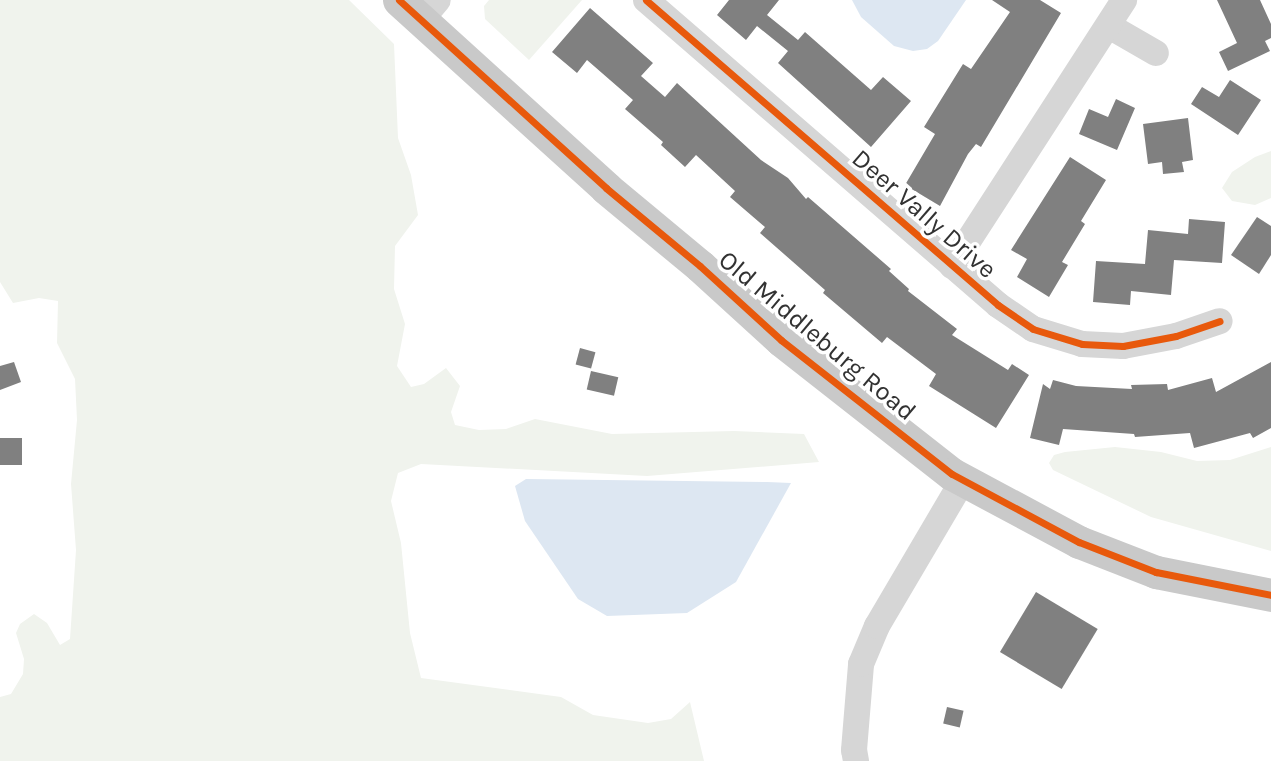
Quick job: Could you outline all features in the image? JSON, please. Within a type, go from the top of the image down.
[{"type":"main road","name":"Old Middleburg Road","points":[[419,7],[606,188],[700,266],[781,340],[963,480],[1079,542],[1156,572],[1271,595]]},
{"type":"street","points":[[952,266],[1124,0]]},
{"type":"street","name":"Deer Vally Drive","points":[[659,4],[952,266],[1033,329],[1082,344],[1123,346],[1175,336],[1220,321]]},
{"type":"street","points":[[1109,26],[1156,53]]},
{"type":"street","points":[[856,761],[854,750],[861,664],[877,626],[963,480]]},
{"type":"shaded area","points":[[0,0],[349,0],[394,44],[398,138],[411,175],[418,215],[395,246],[394,289],[405,324],[397,366],[411,387],[424,384],[446,368],[460,386],[451,412],[455,425],[479,430],[506,429],[535,419],[612,434],[734,431],[804,434],[819,462],[647,476],[421,464],[398,473],[391,501],[401,543],[410,633],[421,678],[561,697],[593,715],[648,723],[671,719],[690,702],[704,761],[0,761],[0,697],[11,694],[23,674],[24,659],[16,633],[20,624],[34,614],[47,623],[60,645],[70,639],[76,550],[71,484],[77,420],[75,379],[57,343],[58,301],[39,298],[13,303],[0,282]]},
{"type":"shaded area","points":[[489,0],[582,0],[529,60],[485,19],[484,6]]},
{"type":"shaded area","points":[[852,0],[966,0],[938,41],[927,49],[913,51],[894,46],[861,17]]},
{"type":"shaded area","points":[[1271,151],[1271,198],[1255,205],[1232,201],[1222,188],[1232,172],[1255,157]]},
{"type":"shaded area","points":[[1115,447],[1161,452],[1197,461],[1230,460],[1271,447],[1271,551],[1151,517],[1053,470],[1049,463],[1054,455],[1065,452]]},
{"type":"shaded area","points":[[526,479],[791,483],[736,582],[687,613],[607,616],[578,599],[525,521],[515,486]]},
{"type":"building","points":[[729,0],[779,0],[767,15],[798,40],[805,32],[871,90],[883,77],[911,101],[871,147],[778,63],[788,51],[757,26],[746,40],[717,15]]},
{"type":"building","points":[[992,0],[1040,0],[1061,13],[981,147],[976,144],[968,154],[940,206],[905,185],[935,134],[924,127],[963,64],[971,69],[1010,12]]},
{"type":"building","points":[[1217,0],[1260,0],[1271,24],[1271,38],[1265,41],[1270,51],[1228,71],[1219,52],[1237,43]]},
{"type":"building","points":[[590,8],[653,63],[641,76],[665,97],[677,83],[761,160],[788,178],[806,199],[808,197],[891,269],[889,271],[909,289],[908,291],[957,329],[952,335],[1008,370],[1012,364],[1029,375],[996,428],[929,386],[936,374],[887,337],[882,343],[823,293],[825,290],[760,233],[765,227],[730,197],[735,191],[696,155],[685,167],[661,145],[663,142],[625,109],[633,100],[587,60],[577,73],[552,52]]},
{"type":"building","points":[[1230,80],[1261,100],[1238,135],[1191,104],[1202,87],[1219,97]]},
{"type":"building","points":[[1116,99],[1135,108],[1117,150],[1079,134],[1089,109],[1108,117]]},
{"type":"building","points":[[1188,118],[1193,160],[1182,162],[1184,172],[1163,174],[1162,162],[1148,164],[1143,124]]},
{"type":"building","points":[[1070,157],[1106,180],[1081,221],[1085,224],[1062,262],[1068,265],[1049,297],[1017,277],[1027,259],[1011,250]]},
{"type":"building","points":[[1257,217],[1271,226],[1271,255],[1259,274],[1231,255]]},
{"type":"building","points":[[1189,219],[1225,222],[1222,263],[1174,260],[1171,295],[1131,291],[1130,305],[1093,302],[1096,261],[1145,264],[1148,230],[1188,234]]},
{"type":"building","points":[[580,348],[595,352],[591,369],[576,364]]},
{"type":"building","points":[[14,362],[21,382],[0,390],[0,366]]},
{"type":"building","points":[[1271,362],[1271,428],[1253,438],[1250,433],[1194,448],[1190,433],[1135,437],[1134,434],[1063,429],[1059,445],[1030,438],[1043,384],[1050,389],[1053,380],[1076,386],[1132,389],[1131,385],[1167,384],[1168,390],[1212,378],[1216,392]]},
{"type":"building","points":[[591,371],[618,377],[614,396],[587,390]]},
{"type":"building","points":[[0,438],[22,438],[22,465],[0,465]]},
{"type":"building","points":[[1036,592],[1098,629],[1062,689],[1000,652]]},
{"type":"building","points":[[947,707],[964,711],[960,727],[943,724]]},
{"type":"cycle path","points":[[399,0],[606,188],[700,266],[781,340],[952,474],[1079,542],[1156,572],[1271,595]]},
{"type":"cycle path","points":[[646,0],[998,305],[1033,329],[1082,344],[1123,346],[1176,336],[1220,321]]}]
